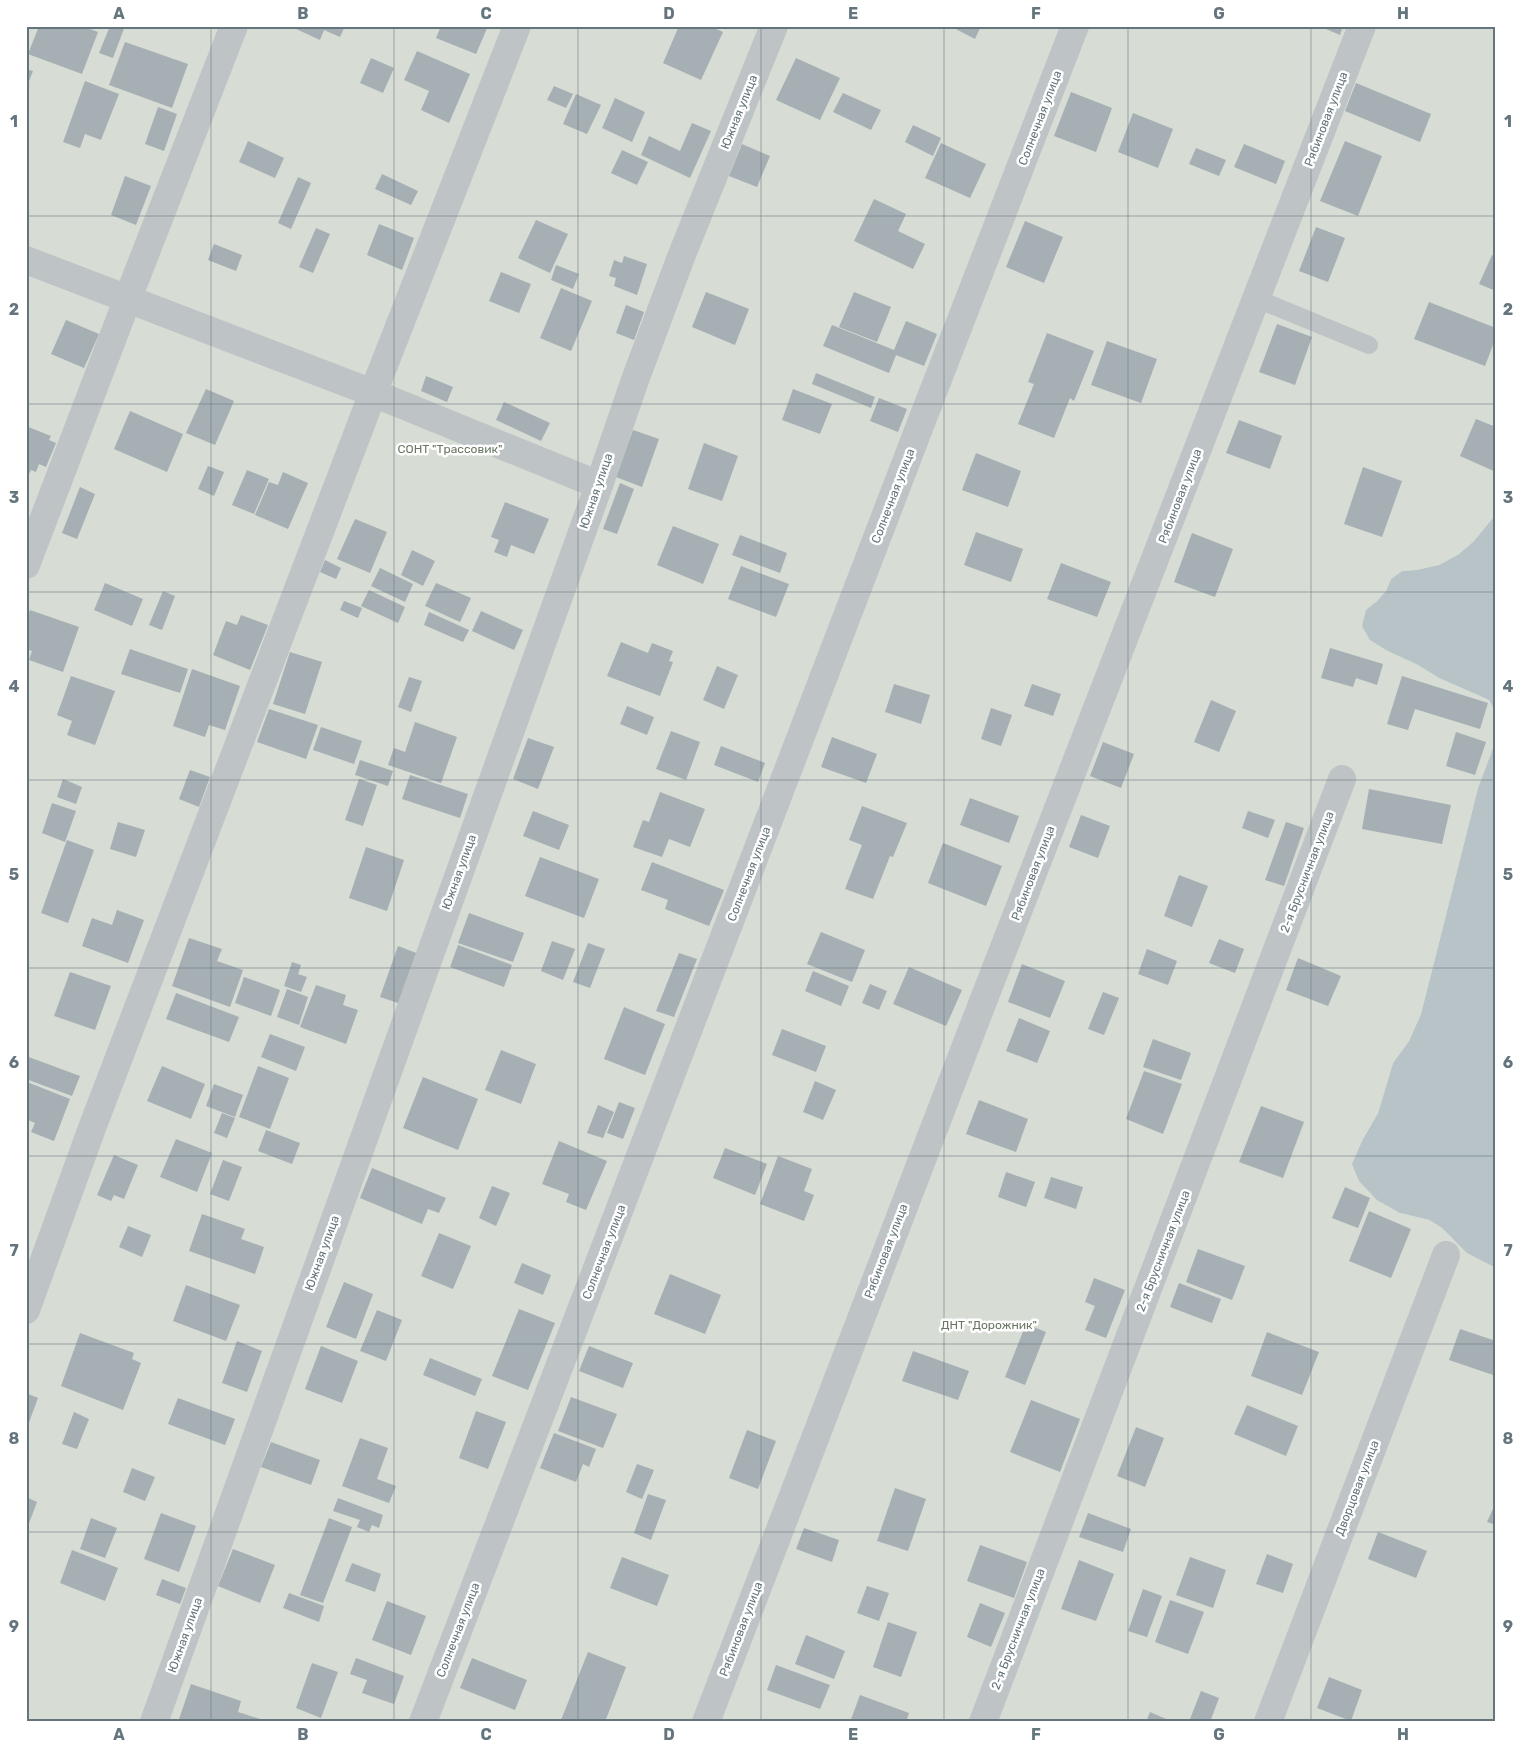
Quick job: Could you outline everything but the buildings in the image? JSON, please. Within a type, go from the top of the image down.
[{"type":"street","points":[[26,565],[234,26]]},
{"type":"street","points":[[26,1310],[92,1128],[373,393],[517,26]]},
{"type":"street","name":"Южная улица","points":[[154,1722],[599,485],[635,380],[681,257],[774,26]]},
{"type":"street","name":"Солнечная улица","points":[[423,1722],[1075,26]]},
{"type":"street","name":"Рябиновая улица","points":[[706,1722],[966,1044],[1362,26]]},
{"type":"street","points":[[26,260],[373,393],[599,485]]},
{"type":"street","name":"2-я Брусничная улица","points":[[983,1722],[1342,779]]},
{"type":"street","name":"Дворцовая улица","points":[[1268,1722],[1446,1255]]},
{"type":"lane","points":[[1257,299],[1370,345]]},
{"type":"green space","points":[[26,26],[1496,26],[1496,514],[1474,541],[1459,554],[1439,565],[1402,571],[1391,579],[1386,591],[1366,611],[1416,664],[1439,678],[1489,700],[1496,714],[1493,748],[1478,788],[1421,1014],[1409,1041],[1393,1063],[1378,1113],[1363,1139],[1400,1213],[1429,1220],[1442,1228],[1468,1253],[1496,1268],[1496,1722],[26,1722]]},
{"type":"shaded area","points":[[1496,514],[1496,714],[1489,700],[1439,678],[1416,664],[1386,650],[1370,640],[1362,626],[1366,610],[1386,591],[1391,579],[1402,571],[1439,565],[1459,554],[1474,541]]},
{"type":"shaded area","points":[[1496,726],[1496,1268],[1467,1253],[1442,1228],[1429,1220],[1400,1213],[1377,1200],[1359,1181],[1352,1164],[1363,1139],[1378,1113],[1393,1063],[1409,1041],[1421,1014],[1478,788],[1493,748]]},
{"type":"park label","name":"СОНТ \"Трассовик\"","points":[[450,449]]},
{"type":"park label","name":"ДНТ \"Дорожник\"","points":[[989,1325]]}]
